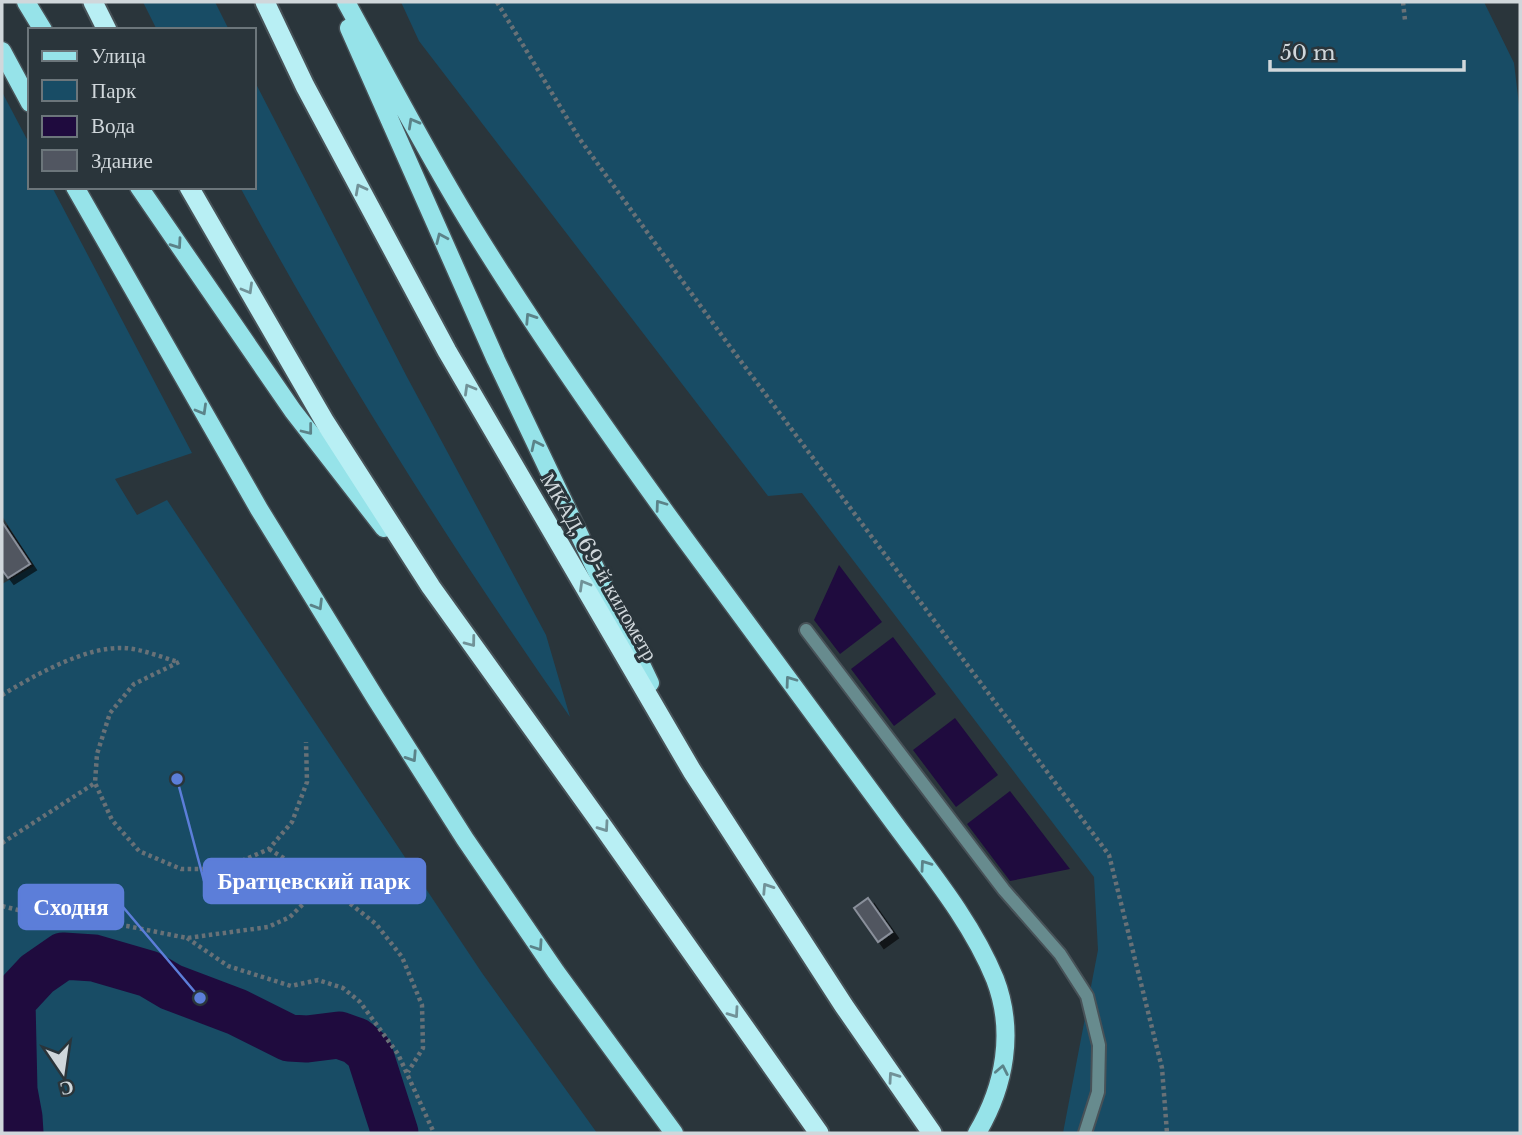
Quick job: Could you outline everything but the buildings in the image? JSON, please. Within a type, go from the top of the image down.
[{"type":"highway","points":[[93,2],[106,28]]},
{"type":"highway","name":"МКАД, 69-й километр","points":[[265,2],[305,86],[447,351],[692,771],[844,1006],[932,1133]]},
{"type":"highway","points":[[190,189],[326,422],[431,587],[819,1133]]},
{"type":"main road","points":[[26,2],[42,28]]},
{"type":"main road","points":[[337,2],[496,360],[692,771]]},
{"type":"main road","points":[[346,2],[472,228],[552,353],[973,935],[996,982],[1004,1009],[1006,1036],[998,1089],[977,1133]]},
{"type":"main road","points":[[2,51],[28,99]]},
{"type":"main road","points":[[76,189],[259,509],[464,839],[556,972],[674,1133]]},
{"type":"main road","points":[[140,189],[293,411],[431,587]]},
{"type":"lane","points":[[806,630],[1004,890],[1060,954],[1087,996],[1099,1045],[1098,1093],[1085,1133]]},
{"type":"path","points":[[496,2],[579,138],[736,355],[1109,855],[1162,1068],[1167,1133]]},
{"type":"path","points":[[1403,2],[1405,20]]},
{"type":"path","points":[[2,695],[83,654],[124,648],[179,662],[134,684],[110,713],[97,754],[95,783],[112,820],[139,851],[181,869],[223,869],[269,849],[292,822],[307,782],[306,742]]},
{"type":"path","points":[[2,843],[95,783]]},
{"type":"path","points":[[269,849],[324,883],[376,924],[402,957],[422,1005],[423,1048],[407,1073]]},
{"type":"path","points":[[2,906],[42,916],[127,926],[187,938],[268,927],[290,917],[324,883]]},
{"type":"path","points":[[187,938],[228,966],[291,986],[318,980],[343,988],[360,1002],[398,1054],[434,1133]]},
{"type":"green space","points":[[143,2],[215,2],[228,28],[156,28]]},
{"type":"green space","points":[[401,2],[1484,2],[1514,63],[1520,113],[1520,1133],[1063,1133],[1098,950],[1094,877],[802,493],[768,496],[419,41]]},
{"type":"green space","points":[[256,84],[407,377],[546,635],[570,717],[439,523],[241,189],[256,189]]},
{"type":"green space","points":[[2,92],[28,141],[28,189],[53,189],[192,453],[115,479],[137,515],[167,500],[482,973],[597,1133],[2,1133],[2,584],[34,566],[2,516]]},
{"type":"water","points":[[839,565],[882,622],[840,654],[814,620]]},
{"type":"water","points":[[893,637],[936,694],[894,726],[851,669]]},
{"type":"water","points":[[955,718],[998,775],[956,807],[913,750]]},
{"type":"water","points":[[1010,791],[1070,869],[1010,881],[967,824]]},
{"type":"waterway","points":[[20,1133],[14,1090],[12,1001],[37,974],[63,956],[94,958],[149,974],[171,987],[237,1012],[289,1038],[339,1035],[356,1041],[369,1052],[395,1133]]},
{"type":"place","name":"Братцевский парк","points":[[177,779]]},
{"type":"place","name":"Сходня","points":[[200,998]]}]
